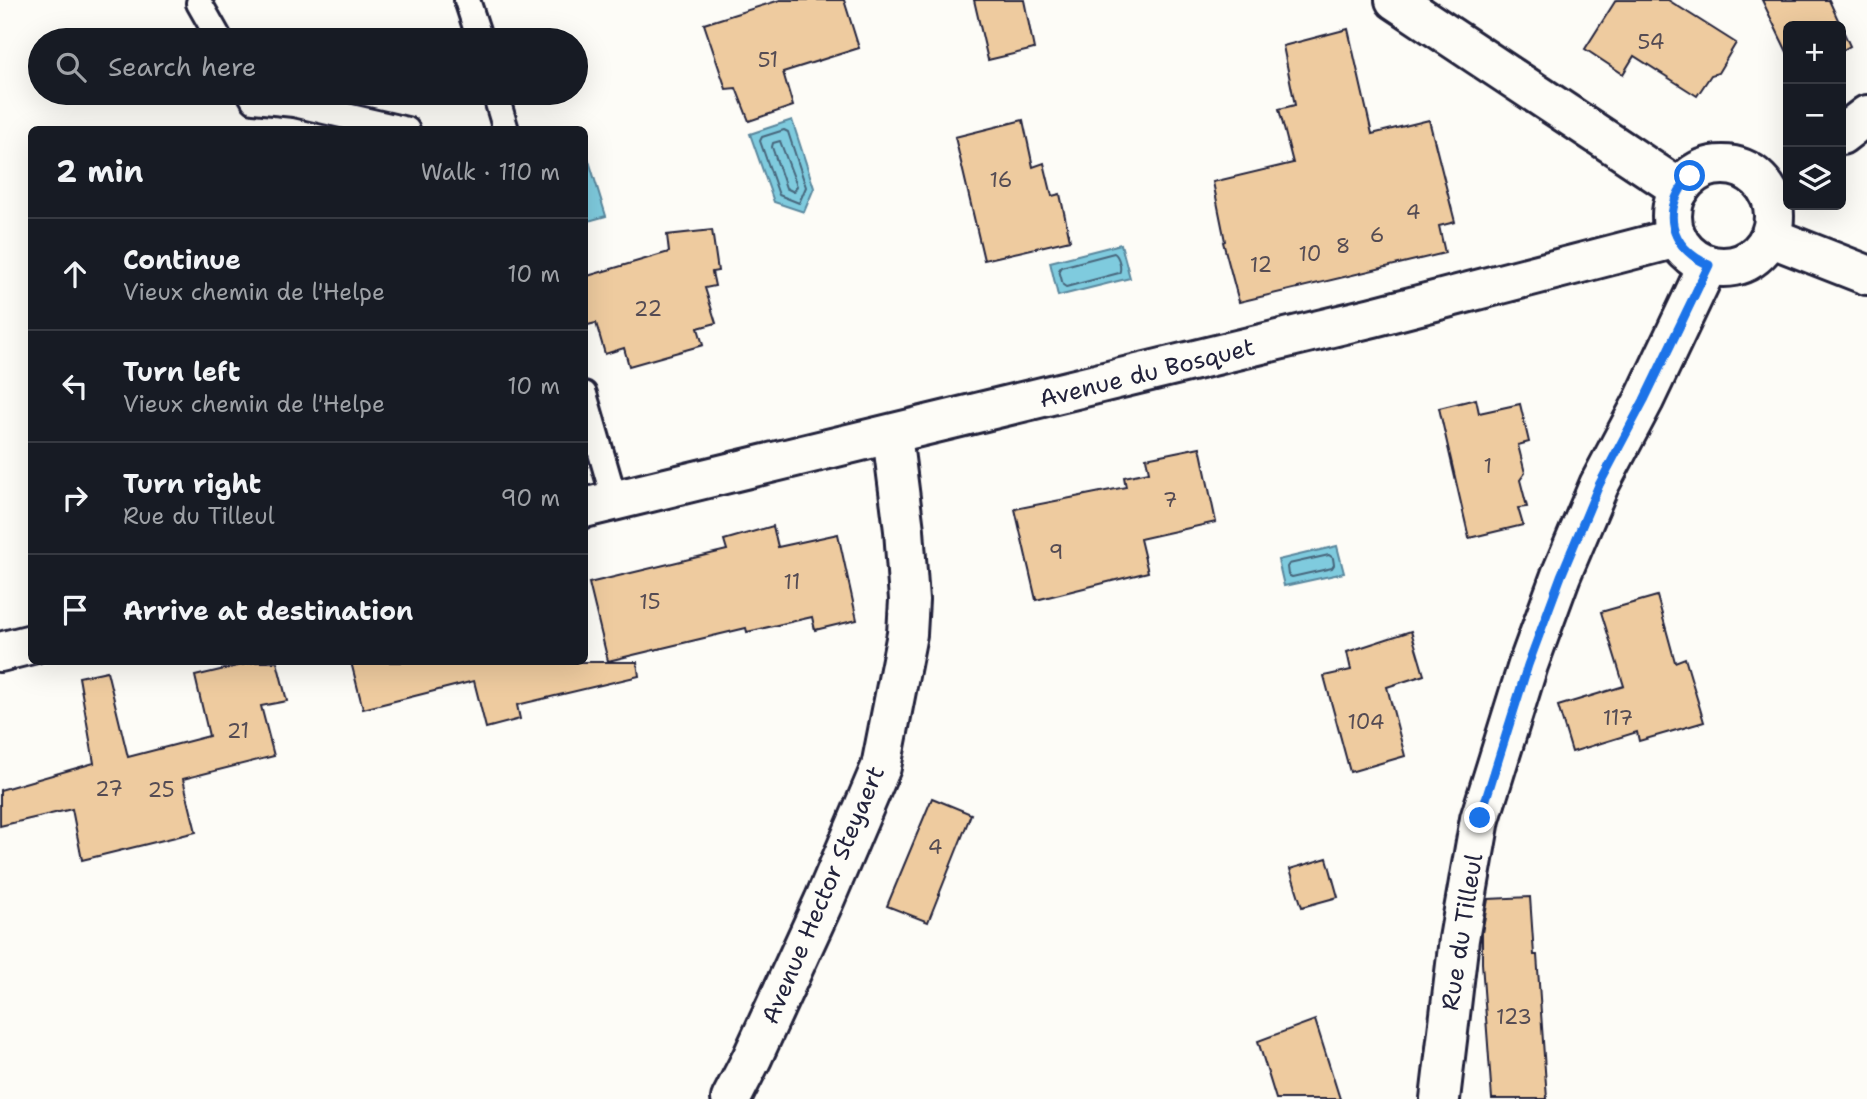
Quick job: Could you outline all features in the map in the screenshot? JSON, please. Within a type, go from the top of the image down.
[{"type":"street","points":[[1395,0],[1680,189]]},
{"type":"street","points":[[1846,131],[1867,115]]},
{"type":"street","points":[[1721,164],[1736,166],[1752,173],[1776,176],[1771,195],[1774,223],[1770,237],[1751,259],[1723,268],[1709,265],[1695,259],[1677,239],[1672,222],[1673,205],[1690,176],[1704,168],[1721,164]]},
{"type":"street","points":[[1770,237],[1867,275]]},
{"type":"street","name":"Avenue du Bosquet","points":[[600,504],[1373,317],[1677,239]]},
{"type":"street","name":"Rue du Tilleul","points":[[1440,1099],[1458,939],[1480,818],[1528,665],[1599,485],[1644,400],[1709,265]]},
{"type":"street","name":"Avenue Hector Steyaert","points":[[731,1099],[818,914],[881,766],[907,634],[909,600],[904,530],[892,435]]},
{"type":"street","points":[[0,652],[28,645]]},
{"type":"lane","points":[[467,0],[476,28]]},
{"type":"lane","points":[[199,3],[213,28]]},
{"type":"lane","points":[[298,105],[390,126]]},
{"type":"lane","points":[[499,105],[505,126]]},
{"type":"lane","name":"Avenue du Bosquet","points":[[588,422],[600,504]]},
{"type":"water","points":[[792,120],[814,188],[804,212],[774,202],[750,134]]},
{"type":"water","points":[[588,158],[606,216],[588,221]]},
{"type":"water","points":[[1121,244],[1130,278],[1058,296],[1050,262]]},
{"type":"water","points":[[1337,546],[1344,573],[1284,586],[1278,560]]},
{"type":"building","points":[[780,0],[844,0],[859,48],[783,72],[793,106],[749,121],[736,88],[726,89],[704,24]]},
{"type":"building","points":[[974,0],[1024,0],[1034,49],[988,60]]},
{"type":"building","points":[[1616,0],[1668,0],[1736,43],[1718,73],[1711,75],[1697,96],[1634,56],[1623,74],[1585,49]]},
{"type":"building","points":[[1762,0],[1829,0],[1839,21],[1783,21],[1783,44]]},
{"type":"building","points":[[1348,29],[1372,134],[1429,120],[1455,222],[1439,226],[1445,253],[1239,302],[1223,242],[1225,241],[1213,182],[1293,163],[1279,109],[1295,105],[1283,46]]},
{"type":"building","points":[[1023,120],[1033,167],[1044,163],[1052,196],[1060,194],[1070,240],[984,260],[955,137]]},
{"type":"building","points":[[712,230],[718,271],[712,272],[715,286],[705,288],[716,323],[698,328],[703,345],[629,366],[624,348],[605,354],[596,323],[588,325],[588,276],[669,252],[667,235]]},
{"type":"building","points":[[1476,399],[1479,413],[1520,404],[1529,442],[1518,445],[1525,473],[1520,480],[1527,507],[1518,508],[1523,525],[1469,538],[1439,408]]},
{"type":"building","points":[[1200,447],[1216,522],[1140,539],[1148,572],[1036,600],[1015,509],[1126,487],[1124,477],[1149,472],[1146,458]]},
{"type":"building","points":[[773,526],[778,547],[838,534],[857,620],[815,630],[812,617],[747,632],[746,628],[608,661],[589,583],[727,550],[724,540]]},
{"type":"building","points":[[1657,596],[1675,662],[1685,658],[1704,722],[1639,741],[1637,732],[1572,752],[1558,706],[1624,686],[1601,612]]},
{"type":"building","points":[[1411,631],[1424,675],[1387,687],[1405,756],[1350,772],[1324,676],[1351,670],[1347,652]]},
{"type":"building","points":[[588,662],[637,662],[639,676],[517,705],[520,719],[486,728],[474,681],[363,709],[352,665],[588,665]]},
{"type":"building","points":[[241,665],[278,665],[287,701],[261,706],[274,756],[183,779],[196,832],[82,860],[72,809],[0,826],[0,790],[94,763],[79,677],[107,671],[128,757],[209,736],[195,676]]},
{"type":"building","points":[[932,798],[971,814],[928,922],[887,906]]},
{"type":"building","points":[[1327,858],[1338,897],[1302,907],[1290,869]]},
{"type":"building","points":[[1530,897],[1534,955],[1537,955],[1547,1099],[1492,1099],[1482,963],[1482,933],[1488,899]]},
{"type":"building","points":[[1315,1020],[1340,1099],[1276,1099],[1258,1041]]},
{"type":"route","points":[[1480,818],[1528,665],[1561,576],[1599,485],[1644,400],[1709,265],[1695,259],[1685,250],[1677,239],[1672,222],[1673,205],[1690,176]]}]
